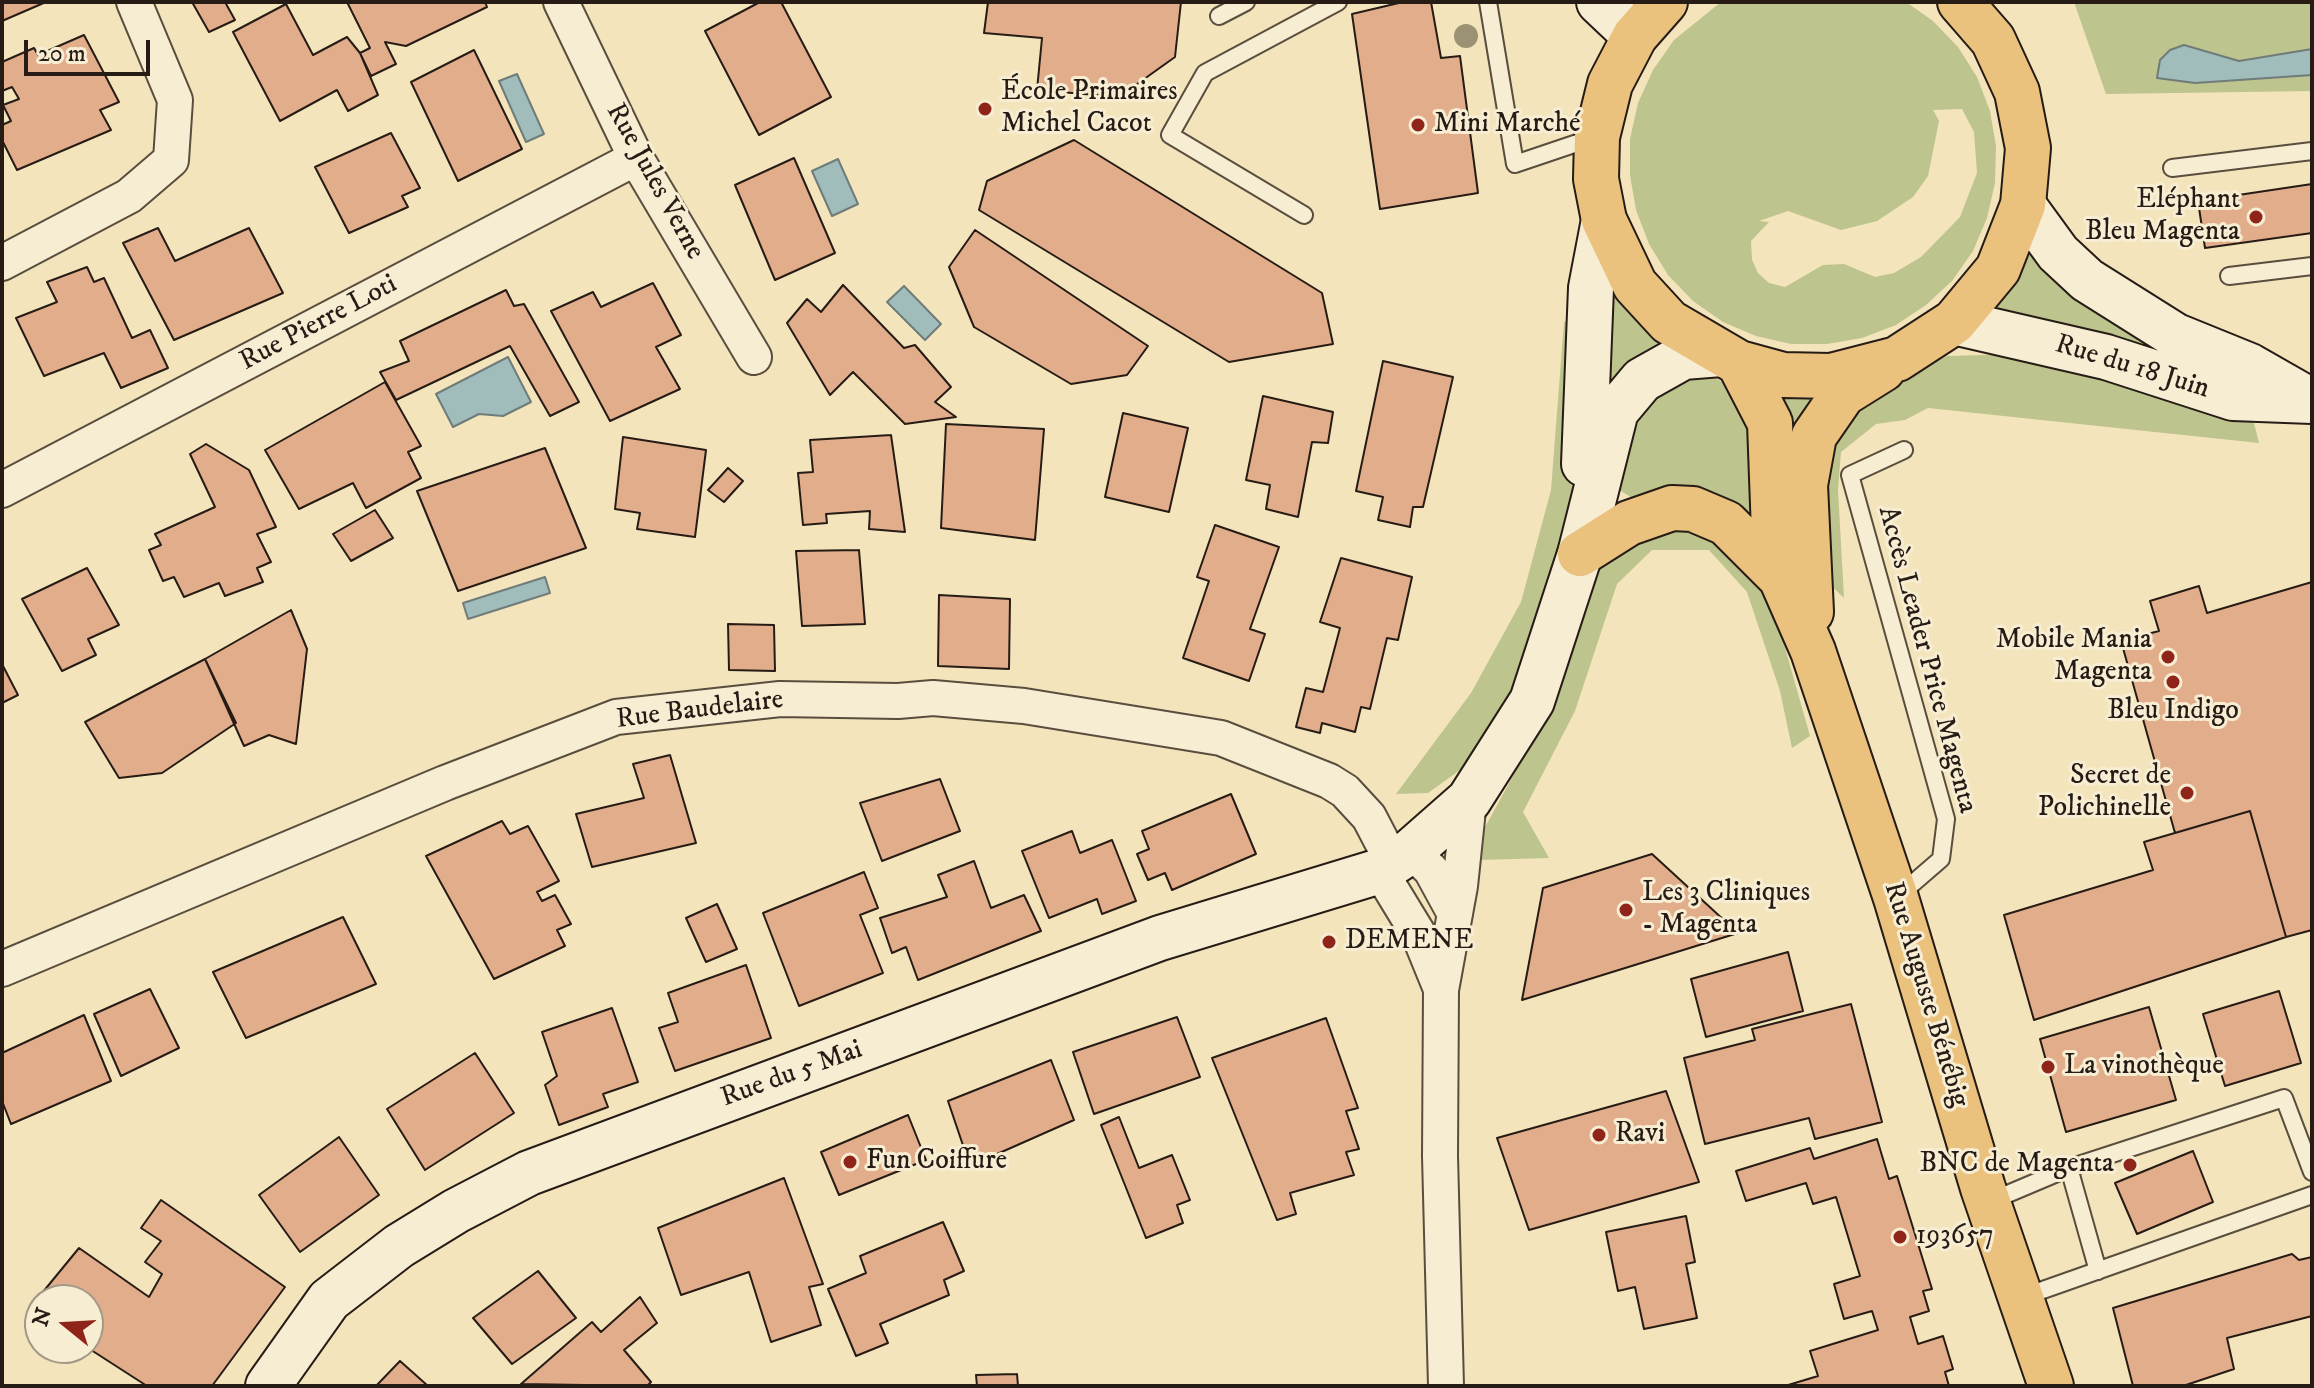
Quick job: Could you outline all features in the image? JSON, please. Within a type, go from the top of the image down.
[{"type":"main road","points":[[1599,2],[1635,36]]},
{"type":"main road","points":[[1665,2],[1635,36],[1610,84],[1597,137],[1596,179],[1604,220],[1635,285],[1669,322],[1730,359]]},
{"type":"main road","name":"Rue Auguste Bénébig","points":[[1813,651],[1805,485],[1814,436],[1843,394],[1954,322],[1998,269],[2023,205],[2028,148],[2017,92],[1993,40],[1960,2]]},
{"type":"main road","name":"Rue du 18 Juin","points":[[2023,205],[2058,253],[2087,280],[2176,336],[2250,366],[2312,401]]},
{"type":"main road","points":[[1580,554],[1591,288],[1604,220]]},
{"type":"main road","name":"Rue du 18 Juin","points":[[1954,322],[2106,357],[2233,398],[2312,401]]},
{"type":"main road","points":[[1395,862],[1469,800],[1532,701],[1580,554],[1616,411],[1642,380],[1683,357],[1730,359],[1783,375],[1831,376],[1897,359]]},
{"type":"main road","name":"Rue Auguste Bénébig","points":[[1730,359],[1770,423],[1774,532],[1781,578],[1813,651],[1896,898],[1988,1202],[2051,1386]]},
{"type":"main road","points":[[1580,554],[1629,523],[1672,508],[1693,509],[1726,523],[1781,578]]},
{"type":"main road","name":"Rue du 5 Mai","points":[[268,1386],[329,1300],[399,1246],[456,1211],[529,1173],[1160,938],[1395,862]]},
{"type":"street","points":[[2,263],[129,196],[171,160],[175,100],[134,2]]},
{"type":"street","name":"Rue Jules Verne","points":[[561,2],[636,158],[754,357]]},
{"type":"street","name":"Rue Pierre Loti","points":[[2,490],[636,158]]},
{"type":"street","name":"Rue Baudelaire","points":[[2,969],[445,783],[616,717],[780,699],[898,701],[933,698],[1024,706],[1221,738],[1329,781],[1345,791],[1369,817],[1395,862]]},
{"type":"street","points":[[1446,1386],[1440,1156],[1441,990],[1455,914],[1469,800]]},
{"type":"street","points":[[1395,862],[1431,870],[1455,914]]},
{"type":"street","points":[[1395,862],[1441,990]]},
{"type":"lane","points":[[1219,16],[1246,2]]},
{"type":"lane","points":[[1304,215],[1170,135],[1205,73],[1338,2]]},
{"type":"lane","points":[[1488,2],[1515,164],[1597,137]]},
{"type":"lane","points":[[2172,168],[2312,151]]},
{"type":"lane","points":[[2229,276],[2312,266]]},
{"type":"lane","name":"Accès Leader Price Magenta","points":[[1896,898],[1941,859],[1946,819],[1850,475],[1904,450]]},
{"type":"lane","points":[[1988,1202],[2069,1168],[2284,1098],[2312,1172]]},
{"type":"lane","points":[[2069,1168],[2098,1271]]},
{"type":"lane","points":[[2023,1297],[2312,1195]]},
{"type":"green space","points":[[1721,2],[1906,2],[1933,21],[1958,47],[1977,77],[1990,111],[1996,146],[1995,183],[1987,218],[1973,251],[1952,281],[1926,305],[1896,325],[1862,338],[1827,344],[1791,344],[1756,336],[1723,322],[1693,301],[1668,275],[1649,244],[1636,210],[1630,175],[1630,139],[1638,103],[1653,70],[1674,40]],"holes":[[[1962,109],[1974,132],[1977,173],[1960,217],[1921,257],[1894,273],[1875,277],[1844,264],[1823,265],[1785,287],[1769,283],[1758,273],[1752,260],[1751,241],[1769,222],[1759,221],[1788,211],[1841,230],[1877,221],[1913,197],[1928,176],[1939,121],[1933,110]]]},
{"type":"green space","points":[[2074,2],[2312,2],[2312,91],[2106,94]]},
{"type":"green space","points":[[2031,251],[2059,286],[2150,346],[2138,354],[1991,313]]},
{"type":"green space","points":[[1609,291],[1629,302],[1655,333],[1659,345],[1604,412]]},
{"type":"green space","points":[[1582,314],[1573,498],[1553,588],[1510,707],[1460,770],[1428,793],[1396,794],[1471,693],[1521,602],[1551,490],[1564,322]]},
{"type":"green space","points":[[2023,354],[2201,399],[2254,423],[2259,443],[1928,408],[1905,420],[1876,424],[1841,452],[1838,490],[1844,598],[1821,576],[1828,431],[1894,383],[1947,356]]},
{"type":"green space","points":[[1671,375],[1710,375],[1741,392],[1753,417],[1757,523],[1719,496],[1691,491],[1639,502],[1616,488],[1626,424]]},
{"type":"green space","points":[[1776,392],[1820,398],[1790,475]]},
{"type":"green space","points":[[1694,524],[1757,568],[1776,616],[1810,736],[1792,748],[1780,691],[1747,592],[1709,550],[1652,550],[1617,584],[1575,711],[1523,812],[1549,858],[1478,860],[1484,829],[1535,736],[1597,569],[1629,537]]},
{"type":"water","points":[[2184,45],[2239,61],[2312,49],[2312,75],[2195,83],[2157,78],[2160,60],[2170,50]]},
{"type":"water","points":[[517,74],[544,134],[526,142],[499,81]]},
{"type":"water","points":[[838,159],[858,204],[832,216],[812,171]]},
{"type":"water","points":[[904,286],[941,324],[925,340],[887,302]]},
{"type":"water","points":[[508,357],[531,402],[503,416],[479,414],[453,427],[436,394]]},
{"type":"water","points":[[545,577],[550,593],[468,619],[463,603]]},
{"type":"building","points":[[2,2],[46,2],[2,21]]},
{"type":"building","points":[[192,2],[225,2],[235,20],[209,32]]},
{"type":"building","points":[[347,2],[485,2],[487,7],[406,46],[385,42],[396,64],[371,76],[360,53],[370,48]]},
{"type":"building","points":[[760,2],[781,2],[831,97],[759,135],[705,31]]},
{"type":"building","points":[[988,2],[1181,2],[1175,57],[1119,97],[1037,90],[1042,38],[984,33]]},
{"type":"building","name":"Mini Marché","points":[[1403,2],[1431,2],[1441,58],[1460,56],[1478,193],[1380,209],[1352,14]]},
{"type":"building","points":[[286,4],[313,55],[347,37],[360,53],[378,95],[348,111],[337,90],[280,121],[233,32]]},
{"type":"building","points":[[84,35],[119,102],[100,110],[111,130],[17,170],[2,140],[2,125],[11,121],[3,105],[19,99],[12,87],[2,91],[2,62],[34,48],[38,55]]},
{"type":"building","points":[[474,50],[522,149],[458,181],[411,82]]},
{"type":"building","points":[[391,133],[420,188],[402,196],[408,207],[349,233],[315,167]]},
{"type":"building","points":[[1074,140],[1322,293],[1333,344],[1229,362],[979,210],[987,181]]},
{"type":"building","points":[[794,158],[835,253],[775,280],[735,185]]},
{"type":"building","name":"Eléphant Bleu Magenta","points":[[2312,184],[2312,233],[2205,248],[2198,201]]},
{"type":"building","points":[[158,228],[175,261],[249,228],[283,293],[174,340],[123,243]]},
{"type":"building","points":[[975,230],[1148,346],[1127,375],[1071,384],[974,327],[949,267]]},
{"type":"building","points":[[87,267],[94,282],[104,278],[132,338],[150,330],[168,368],[121,388],[104,353],[44,376],[16,318],[57,302],[47,282]]},
{"type":"building","points":[[653,283],[681,335],[656,347],[680,389],[610,421],[551,311],[593,292],[601,307]]},
{"type":"building","points":[[843,285],[904,348],[915,345],[951,387],[935,402],[956,417],[905,424],[853,372],[830,395],[787,323],[807,299],[821,312]]},
{"type":"building","points":[[506,290],[514,306],[524,304],[579,402],[550,416],[510,346],[396,400],[380,372],[409,361],[400,341]]},
{"type":"building","points":[[1383,361],[1453,377],[1423,507],[1413,507],[1410,527],[1378,520],[1383,497],[1356,491]]},
{"type":"building","points":[[385,382],[421,446],[408,452],[421,478],[366,508],[353,483],[299,509],[265,450]]},
{"type":"building","points":[[1263,396],[1333,412],[1328,443],[1312,442],[1298,517],[1266,509],[1270,485],[1246,480]]},
{"type":"building","points":[[1123,413],[1188,428],[1169,512],[1105,497]]},
{"type":"building","points":[[946,424],[1044,429],[1035,540],[941,528]]},
{"type":"building","points":[[891,435],[905,532],[869,529],[870,511],[826,514],[827,523],[803,525],[798,473],[813,472],[810,440]]},
{"type":"building","points":[[623,437],[706,450],[695,537],[637,529],[640,513],[615,509]]},
{"type":"building","points":[[206,444],[249,470],[276,527],[257,534],[271,562],[257,568],[263,582],[225,596],[219,583],[184,597],[174,577],[163,581],[149,550],[161,545],[155,534],[215,507],[190,454]]},
{"type":"building","points":[[545,448],[586,548],[458,591],[417,491]]},
{"type":"building","points":[[728,468],[743,481],[724,502],[708,490]]},
{"type":"building","points":[[375,510],[393,538],[351,561],[333,534]]},
{"type":"building","points":[[1215,525],[1279,547],[1250,629],[1265,634],[1249,681],[1183,658],[1209,581],[1197,577]]},
{"type":"building","points":[[859,550],[865,624],[802,626],[796,551]]},
{"type":"building","points":[[1341,558],[1412,577],[1398,640],[1387,638],[1370,709],[1361,707],[1355,732],[1322,723],[1320,733],[1296,727],[1306,688],[1323,692],[1340,628],[1320,622]]},
{"type":"building","points":[[87,568],[119,625],[88,639],[96,655],[62,671],[22,599]]},
{"type":"building","points":[[2312,582],[2312,930],[2286,937],[2250,811],[2175,833],[2121,641],[2159,631],[2150,601],[2199,586],[2207,613]]},
{"type":"building","points":[[939,595],[1010,599],[1009,669],[938,666]]},
{"type":"building","points":[[291,610],[307,649],[296,744],[269,735],[244,746],[205,659]]},
{"type":"building","points":[[728,624],[774,625],[775,671],[729,670]]},
{"type":"building","points":[[205,659],[236,723],[162,773],[119,778],[85,722]]},
{"type":"building","points":[[2,664],[18,695],[2,703]]},
{"type":"building","points":[[670,755],[696,843],[592,867],[576,814],[644,798],[633,764]]},
{"type":"building","points":[[940,779],[960,831],[882,861],[860,803]]},
{"type":"building","points":[[1231,794],[1256,854],[1172,890],[1165,873],[1148,880],[1137,854],[1149,849],[1142,831]]},
{"type":"building","points":[[2250,811],[2286,937],[2034,1020],[2004,915],[2153,870],[2144,842]]},
{"type":"building","points":[[502,821],[510,834],[528,826],[559,881],[537,892],[542,901],[555,895],[571,924],[557,930],[565,946],[494,979],[426,856]]},
{"type":"building","points":[[1072,831],[1080,853],[1112,840],[1136,901],[1102,914],[1097,899],[1049,918],[1022,851]]},
{"type":"building","name":"Les 3 Cliniques - Magenta","points":[[1652,854],[1738,933],[1522,1000],[1543,888]]},
{"type":"building","points":[[974,861],[991,908],[1024,895],[1041,931],[918,980],[906,947],[892,953],[880,918],[947,897],[938,875]]},
{"type":"building","points":[[864,872],[878,908],[860,915],[883,973],[799,1006],[763,913]]},
{"type":"building","points":[[717,904],[737,949],[706,962],[686,918]]},
{"type":"building","points":[[343,917],[376,984],[246,1038],[213,972]]},
{"type":"building","points":[[1788,952],[1803,1011],[1706,1037],[1691,979]]},
{"type":"building","points":[[746,965],[771,1038],[675,1071],[659,1028],[678,1022],[668,993]]},
{"type":"building","points":[[150,989],[179,1048],[121,1076],[94,1014]]},
{"type":"building","points":[[2279,991],[2301,1063],[2225,1086],[2203,1014]]},
{"type":"building","points":[[1851,1004],[1882,1122],[1815,1139],[1809,1118],[1705,1144],[1684,1058],[1755,1040],[1752,1029]]},
{"type":"building","points":[[2149,1007],[2176,1100],[2066,1132],[2040,1039]]},
{"type":"building","points":[[612,1008],[638,1082],[603,1094],[608,1107],[559,1125],[545,1085],[557,1076],[542,1032]]},
{"type":"building","points":[[84,1015],[111,1081],[11,1124],[2,1101],[2,1053]]},
{"type":"building","points":[[1177,1017],[1200,1077],[1094,1114],[1073,1052]]},
{"type":"building","points":[[1326,1018],[1358,1108],[1346,1111],[1359,1149],[1346,1152],[1354,1175],[1290,1193],[1296,1214],[1277,1220],[1212,1058]]},
{"type":"building","points":[[475,1053],[514,1113],[425,1170],[387,1109]]},
{"type":"building","points":[[1051,1060],[1074,1120],[970,1166],[948,1101]]},
{"type":"building","points":[[1666,1091],[1699,1182],[1529,1230],[1497,1138]]},
{"type":"building","points":[[908,1115],[926,1160],[839,1195],[821,1152]]},
{"type":"building","points":[[1119,1117],[1139,1168],[1172,1155],[1190,1200],[1177,1205],[1183,1223],[1146,1238],[1101,1125]]},
{"type":"building","points":[[339,1137],[379,1195],[300,1252],[259,1195]]},
{"type":"building","points":[[1877,1139],[1889,1179],[1897,1176],[1932,1289],[1923,1291],[1929,1311],[1910,1317],[1918,1344],[1943,1336],[1953,1369],[1945,1372],[1949,1386],[1785,1386],[1818,1376],[1810,1351],[1878,1330],[1872,1311],[1844,1319],[1834,1284],[1860,1276],[1836,1197],[1813,1204],[1806,1183],[1746,1201],[1736,1171],[1810,1148],[1814,1159]]},
{"type":"building","points":[[2193,1151],[2213,1202],[2137,1234],[2115,1183]]},
{"type":"building","points":[[784,1178],[823,1284],[809,1287],[821,1325],[771,1342],[749,1272],[681,1295],[658,1228]]},
{"type":"building","points":[[161,1200],[285,1287],[212,1386],[147,1386],[104,1358],[104,1284],[49,1284],[79,1248],[149,1297],[162,1274],[145,1262],[161,1241],[141,1228]]},
{"type":"building","points":[[1686,1216],[1695,1262],[1686,1264],[1697,1318],[1644,1329],[1635,1287],[1618,1291],[1606,1232]]},
{"type":"building","points":[[943,1222],[964,1271],[944,1280],[949,1295],[880,1324],[888,1343],[856,1356],[828,1289],[866,1273],[860,1256]]},
{"type":"building","points":[[2292,1254],[2299,1260],[2312,1257],[2312,1316],[2227,1338],[2234,1369],[2183,1386],[2133,1386],[2113,1308]]},
{"type":"building","points":[[538,1271],[576,1318],[512,1364],[473,1318]]},
{"type":"building","points":[[640,1297],[657,1323],[624,1350],[651,1382],[647,1386],[521,1384],[592,1322],[601,1332]]},
{"type":"building","points":[[400,1361],[428,1386],[376,1386]]},
{"type":"building","points":[[1017,1374],[1018,1386],[977,1386],[976,1375]]},
{"type":"place","name":"École Primaires Michel Cacot","points":[[985,109]]},
{"type":"place","name":"Mini Marché","points":[[1418,125]]},
{"type":"place","name":"Eléphant Bleu Magenta","points":[[2256,217]]},
{"type":"place","name":"Mobile Mania Magenta","points":[[2168,657]]},
{"type":"place","name":"Bleu Indigo","points":[[2173,682]]},
{"type":"place","name":"Secret de Polichinelle","points":[[2187,793]]},
{"type":"place","name":"Les 3 Cliniques - Magenta","points":[[1626,910]]},
{"type":"place","name":"DEMENE","points":[[1329,942]]},
{"type":"place","name":"La vinothèque","points":[[2048,1067]]},
{"type":"place","name":"Ravi","points":[[1599,1135]]},
{"type":"place","name":"Fun Coiffure","points":[[850,1162]]},
{"type":"place","name":"BNC de Magenta","points":[[2130,1165]]},
{"type":"place","name":"193657","points":[[1900,1237]]}]
